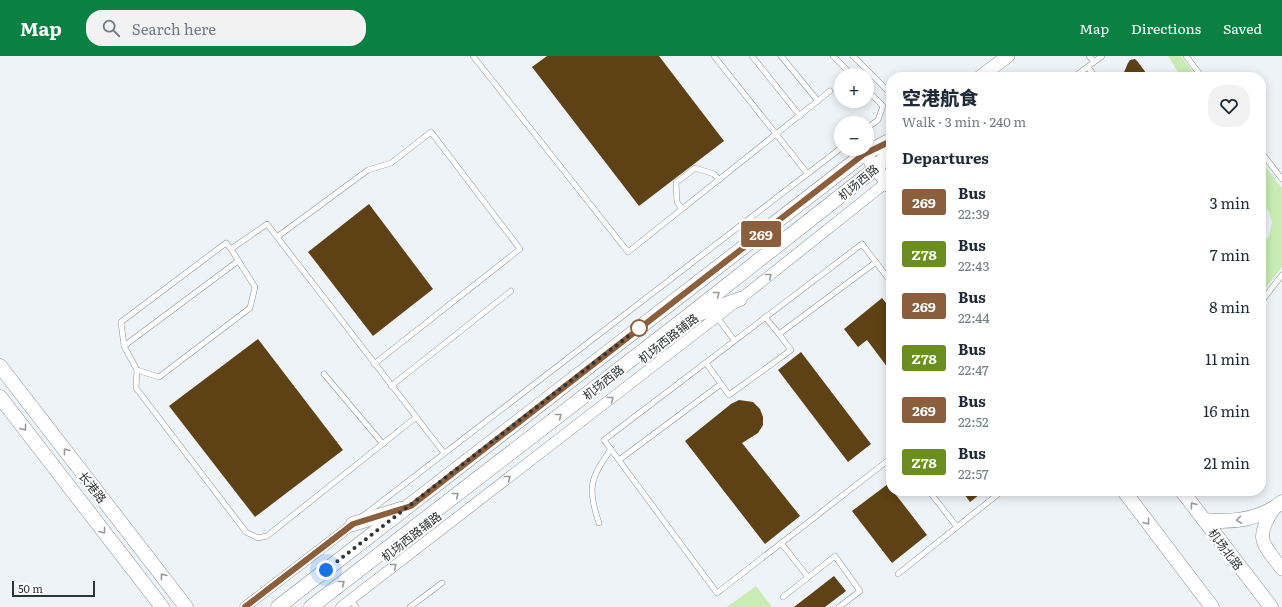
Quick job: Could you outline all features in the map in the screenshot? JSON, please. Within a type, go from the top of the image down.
[{"type":"main road","name":"机场西路","points":[[874,149],[886,143]]},
{"type":"main road","name":"机场西路","points":[[278,607],[411,506],[861,156]]},
{"type":"main road","points":[[866,156],[886,177]]},
{"type":"main road","name":"机场西路","points":[[311,607],[684,319],[876,168],[886,157]]},
{"type":"main road","points":[[684,319],[740,299]]},
{"type":"main road","name":"长港路","points":[[0,366],[186,607]]},
{"type":"main road","name":"长港路","points":[[0,397],[162,607]]},
{"type":"main road","points":[[1128,496],[1212,607]]},
{"type":"main road","name":"机场北路","points":[[1186,496],[1271,607]]},
{"type":"main road","points":[[353,524],[411,506]]},
{"type":"main road","points":[[1204,520],[1238,521],[1277,506]]},
{"type":"street","points":[[987,72],[1008,56]]},
{"type":"street","name":"机场西路辅路","points":[[341,607],[353,603],[886,184]]},
{"type":"street","points":[[1277,506],[1266,521],[1262,532],[1263,544],[1282,569]]},
{"type":"street","points":[[245,607],[353,524]]},
{"type":"lane","points":[[472,56],[628,252],[776,136],[830,91]]},
{"type":"lane","points":[[714,56],[807,174]]},
{"type":"lane","points":[[752,56],[800,116]]},
{"type":"lane","points":[[781,56],[818,101]]},
{"type":"lane","points":[[833,56],[845,68]]},
{"type":"lane","points":[[853,56],[886,89]]},
{"type":"lane","points":[[1089,56],[1094,62]]},
{"type":"lane","points":[[1081,72],[1102,56]]},
{"type":"lane","points":[[1186,56],[1198,72]]},
{"type":"lane","points":[[1088,67],[1092,72]]},
{"type":"lane","points":[[874,97],[883,106],[878,120],[874,123]]},
{"type":"lane","points":[[277,237],[368,170],[391,163],[431,132],[520,250],[374,364]]},
{"type":"lane","points":[[353,524],[834,153]]},
{"type":"lane","points":[[1266,158],[1282,179]]},
{"type":"lane","points":[[682,209],[677,202],[676,183],[695,168],[714,174],[719,180]]},
{"type":"lane","points":[[231,249],[267,224],[444,454]]},
{"type":"lane","points":[[137,370],[159,377],[250,308],[255,287],[226,242],[121,322],[124,346],[137,370],[136,388],[246,532],[258,538],[267,536],[415,418]]},
{"type":"lane","points":[[886,275],[862,244],[604,440],[717,593],[886,462]]},
{"type":"lane","points":[[124,346],[238,261]]},
{"type":"lane","points":[[779,334],[876,262]]},
{"type":"lane","points":[[1266,296],[1282,275]]},
{"type":"lane","points":[[391,386],[511,291]]},
{"type":"lane","points":[[717,317],[734,340]]},
{"type":"lane","points":[[706,363],[729,395],[791,350],[765,317]]},
{"type":"lane","points":[[324,374],[383,444]]},
{"type":"lane","points":[[619,460],[721,384]]},
{"type":"lane","points":[[599,523],[592,502],[592,481],[598,467],[611,449]]},
{"type":"lane","points":[[933,496],[957,527]]},
{"type":"lane","points":[[898,574],[996,496]]},
{"type":"lane","points":[[781,543],[808,577]]},
{"type":"lane","points":[[783,597],[835,556],[860,591],[839,607]]},
{"type":"lane","points":[[410,607],[442,583]]},
{"type":"green space","points":[[1168,56],[1181,56],[1193,72],[1178,72]]},
{"type":"green space","points":[[1266,167],[1282,188],[1282,267],[1266,288],[1266,240],[1269,236],[1272,222],[1269,212],[1266,208]]},
{"type":"green space","points":[[756,586],[772,607],[727,607]]},
{"type":"building","points":[[547,56],[659,56],[724,141],[639,206],[532,67]]},
{"type":"building","points":[[1135,59],[1145,72],[1124,72],[1130,60]]},
{"type":"building","points":[[369,204],[433,289],[373,336],[308,252]]},
{"type":"building","points":[[882,298],[886,303],[886,365],[867,340],[858,347],[844,329]]},
{"type":"building","points":[[258,339],[343,450],[255,517],[169,406]]},
{"type":"building","points":[[801,352],[871,444],[848,462],[778,370]]},
{"type":"building","points":[[739,400],[753,402],[760,409],[763,417],[763,425],[758,433],[742,443],[800,516],[765,544],[685,441],[731,404]]},
{"type":"building","points":[[886,486],[886,496],[897,496],[927,535],[892,563],[852,511]]},
{"type":"building","points":[[966,496],[978,496],[970,502]]},
{"type":"building","points":[[834,576],[846,591],[825,607],[794,607]]},
{"type":"bus line","name":"269","points":[[245,607],[353,524],[411,506],[864,154],[886,143]]},
{"type":"route","points":[[326,570],[639,328]]}]
